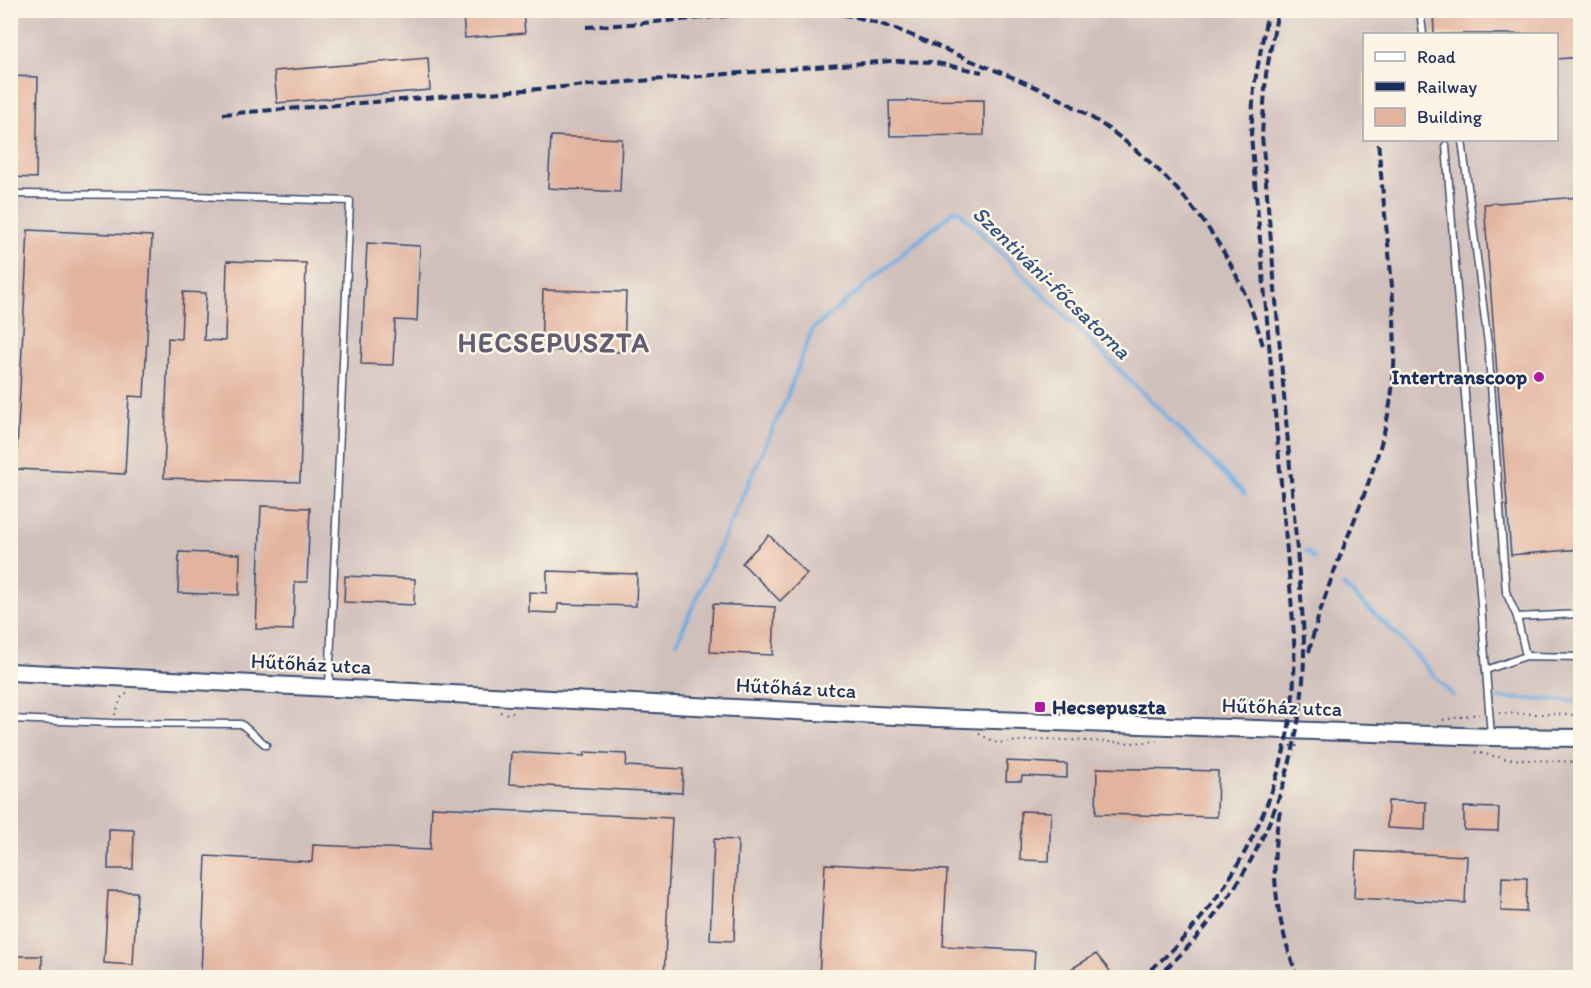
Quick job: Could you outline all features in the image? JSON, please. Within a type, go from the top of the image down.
[{"type":"street","name":"Hűtőház utca","points":[[10,672],[936,718],[1581,738]]},
{"type":"lane","points":[[1420,10],[1422,33]]},
{"type":"lane","points":[[1462,141],[1488,344],[1506,592],[1517,617],[1526,656]]},
{"type":"lane","points":[[1446,145],[1491,737]]},
{"type":"lane","points":[[10,194],[162,195],[350,201],[329,688]]},
{"type":"lane","points":[[1517,617],[1581,614]]},
{"type":"lane","points":[[1486,670],[1526,656],[1581,657]]},
{"type":"lane","points":[[10,719],[241,724],[266,745]]},
{"type":"shaded area","points":[[11,11],[1580,11],[1580,977],[11,977]]},
{"type":"building","points":[[523,10],[525,33],[465,38],[463,16]]},
{"type":"building","points":[[1433,10],[1581,10],[1581,57],[1558,59],[1558,33],[1434,33]]},
{"type":"building","points":[[428,58],[430,90],[277,103],[274,71]]},
{"type":"building","points":[[10,76],[38,77],[36,178],[10,177]]},
{"type":"building","points":[[984,100],[984,135],[890,136],[889,101]]},
{"type":"building","points":[[551,136],[622,139],[620,192],[548,188]]},
{"type":"building","name":"Intertranscoop","points":[[1581,197],[1581,549],[1511,555],[1484,204]]},
{"type":"building","points":[[28,230],[152,236],[144,397],[129,396],[125,474],[16,469]]},
{"type":"building","points":[[367,243],[420,246],[417,321],[395,320],[393,365],[361,364]]},
{"type":"building","points":[[227,261],[306,263],[300,482],[164,478],[168,338],[181,339],[183,292],[206,293],[204,340],[225,341]]},
{"type":"building","points":[[543,290],[626,292],[624,352],[541,350]]},
{"type":"building","points":[[261,506],[310,508],[307,582],[295,582],[293,630],[256,629]]},
{"type":"building","points":[[769,535],[807,574],[780,601],[742,563]]},
{"type":"building","points":[[179,552],[240,554],[239,595],[178,593]]},
{"type":"building","points":[[547,571],[637,574],[636,606],[558,604],[557,613],[529,612],[529,592],[547,593]]},
{"type":"building","points":[[345,576],[415,579],[414,605],[344,602]]},
{"type":"building","points":[[713,604],[775,607],[773,655],[710,652]]},
{"type":"building","points":[[511,752],[585,756],[585,752],[627,754],[626,766],[683,769],[682,793],[509,784]]},
{"type":"building","points":[[1007,761],[1067,764],[1067,778],[1022,776],[1021,781],[1006,781]]},
{"type":"building","points":[[1097,768],[1218,771],[1217,817],[1096,814]]},
{"type":"building","points":[[1388,801],[1426,802],[1425,830],[1387,828]]},
{"type":"building","points":[[432,807],[672,818],[664,978],[271,978],[201,972],[206,856],[312,862],[313,845],[430,850]]},
{"type":"building","points":[[1464,807],[1499,808],[1498,831],[1464,830]]},
{"type":"building","points":[[1021,811],[1051,812],[1049,861],[1020,860]]},
{"type":"building","points":[[109,829],[134,830],[133,869],[108,869]]},
{"type":"building","points":[[714,839],[738,840],[734,941],[710,940]]},
{"type":"building","points":[[1356,851],[1467,856],[1465,903],[1354,898]]},
{"type":"building","points":[[825,864],[947,870],[943,946],[1035,951],[1033,978],[819,978]]},
{"type":"building","points":[[1502,877],[1527,878],[1526,912],[1501,911]]},
{"type":"building","points":[[108,891],[137,892],[133,965],[104,963]]},
{"type":"building","points":[[1096,954],[1110,971],[1100,978],[1056,978]]},
{"type":"building","points":[[10,956],[42,956],[42,978],[10,978]]},
{"type":"waterway","name":"Szentiváni-főcsatorna","points":[[677,642],[787,397],[812,330],[955,210],[959,211],[1245,494]]},
{"type":"waterway","name":"Szentiváni-főcsatorna","points":[[1306,551],[1314,558]]},
{"type":"waterway","name":"Szentiváni-főcsatorna","points":[[1343,585],[1398,636],[1453,696]]},
{"type":"waterway","name":"Szentiváni-főcsatorna","points":[[1499,698],[1580,701]]},
{"type":"railway","points":[[1140,978],[1170,952],[1197,923],[1243,856],[1261,819],[1275,781],[1286,743],[1292,704],[1293,621],[1251,135],[1254,87],[1268,10]]},
{"type":"railway","points":[[1155,978],[1192,943],[1223,904],[1250,862],[1271,817],[1288,770],[1298,721],[1303,671],[1303,621],[1262,135],[1266,74],[1278,10]]},
{"type":"railway","points":[[586,27],[778,12],[830,13],[866,20],[900,31],[1039,89],[1097,121],[1130,145],[1161,172],[1188,202],[1212,234],[1233,269],[1250,306],[1263,346]]},
{"type":"railway","points":[[223,114],[891,61],[931,62],[982,72]]},
{"type":"railway","points":[[1309,652],[1327,592],[1371,475],[1388,415],[1394,374],[1394,314],[1378,141]]},
{"type":"railway","points":[[1280,811],[1275,854],[1277,896],[1285,937],[1298,978]]},
{"type":"place","name":"Intertranscoop","points":[[1539,377]]},
{"type":"place","name":"Hecsepuszta","points":[[1040,707]]},
{"type":"district","name":"HECSEPUSZTA","points":[[554,343]]}]
